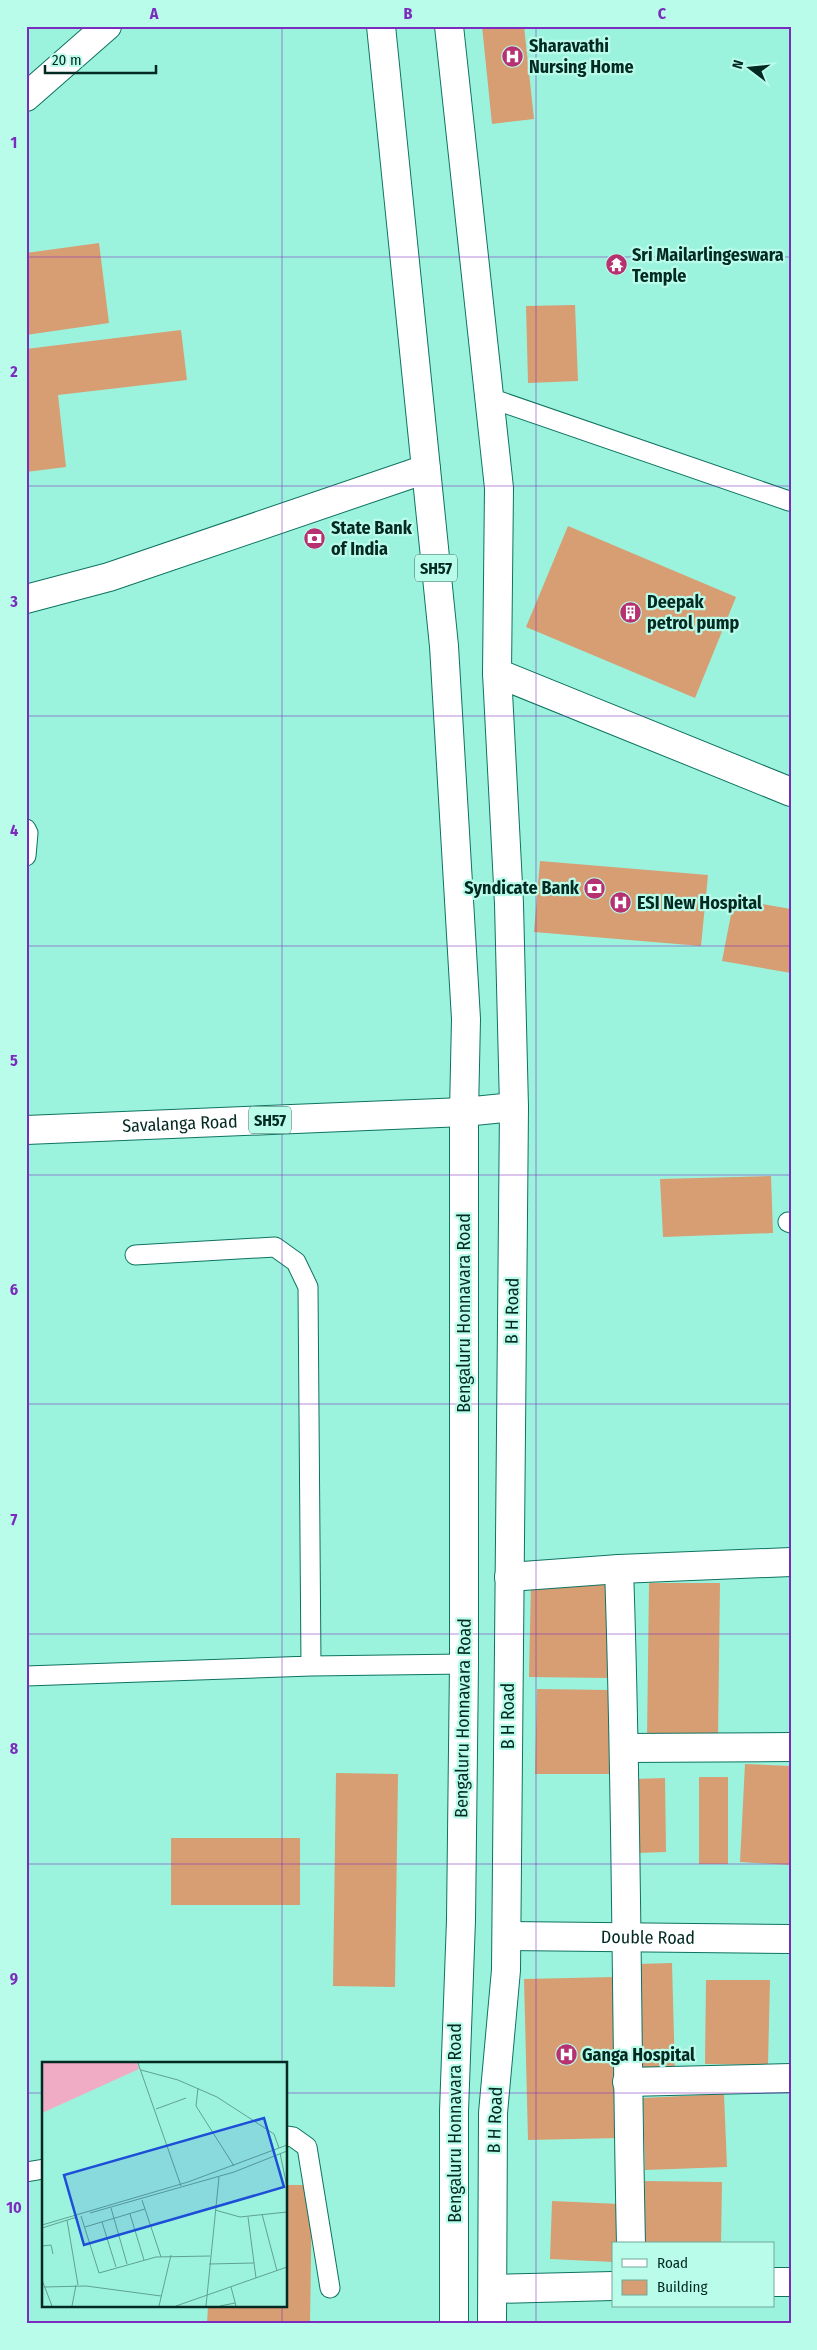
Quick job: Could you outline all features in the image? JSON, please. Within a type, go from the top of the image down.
[{"type":"main road","points":[[26,96],[107,26]]},
{"type":"main road","name":"SH57","points":[[381,26],[444,646],[466,1019],[464,1112]]},
{"type":"main road","name":"B H Road","points":[[448,26],[499,488],[496,673],[509,904],[514,1107],[507,1936],[506,1970],[493,2113],[492,2324]]},
{"type":"main road","points":[[26,599],[109,577],[426,469]]},
{"type":"main road","points":[[496,673],[791,792]]},
{"type":"main road","name":"Savalanga Road","points":[[26,1130],[464,1112],[514,1107]]},
{"type":"main road","name":"Bengaluru Honnavara Road","points":[[454,2324],[454,2111],[461,1920],[464,1664],[464,1112]]},
{"type":"main road","points":[[510,1577],[619,1568],[791,1562]]},
{"type":"main road","points":[[619,1568],[625,1748],[625,1938],[631,2242]]},
{"type":"main road","points":[[625,1748],[791,1747]]},
{"type":"main road","name":"Double Road","points":[[507,1936],[791,1939]]},
{"type":"main road","points":[[627,2082],[791,2078]]},
{"type":"main road","points":[[774,2282],[791,2282]]},
{"type":"main road","points":[[493,2289],[612,2286]]},
{"type":"lane","points":[[490,398],[789,501]]},
{"type":"lane","points":[[26,829],[26,856]]},
{"type":"lane","points":[[134,1255],[275,1247],[296,1262],[308,1287],[310,1666]]},
{"type":"lane","points":[[26,1676],[310,1666],[464,1664]]},
{"type":"lane","points":[[288,2136],[293,2137],[306,2147],[330,2288]]},
{"type":"lane","points":[[26,2172],[42,2169]]},
{"type":"building","points":[[482,26],[524,26],[534,119],[492,124]]},
{"type":"building","points":[[99,243],[109,323],[26,335],[26,253]]},
{"type":"building","points":[[575,305],[578,381],[528,383],[526,306]]},
{"type":"building","points":[[181,330],[187,380],[58,395],[66,467],[26,472],[26,349]]},
{"type":"building","name":"Deepak petrol pump","points":[[568,526],[736,597],[695,698],[526,627]]},
{"type":"building","name":"ESI New Hospital","points":[[540,861],[708,875],[701,946],[534,932]]},
{"type":"building","points":[[734,899],[791,909],[791,973],[722,961]]},
{"type":"building","points":[[771,1176],[773,1233],[663,1237],[660,1179]]},
{"type":"building","points":[[531,1581],[608,1583],[607,1678],[529,1677]]},
{"type":"building","points":[[649,1583],[720,1583],[718,1739],[647,1739]]},
{"type":"building","points":[[537,1689],[610,1690],[609,1774],[535,1774]]},
{"type":"building","points":[[745,1764],[791,1766],[791,1865],[740,1862]]},
{"type":"building","points":[[336,1773],[398,1774],[395,1987],[333,1986]]},
{"type":"building","points":[[699,1777],[728,1777],[728,1864],[699,1864]]},
{"type":"building","points":[[665,1778],[666,1852],[636,1853],[634,1779]]},
{"type":"building","points":[[171,1838],[300,1838],[300,1905],[171,1905]]},
{"type":"building","points":[[672,1963],[675,2074],[641,2075],[638,1964]]},
{"type":"building","points":[[615,1977],[619,2138],[528,2140],[524,1979]]},
{"type":"building","points":[[706,1980],[770,1980],[768,2065],[705,2064]]},
{"type":"building","points":[[724,2094],[727,2167],[645,2170],[643,2098]]},
{"type":"building","points":[[645,2181],[722,2182],[721,2242],[643,2242]]},
{"type":"building","points":[[288,2185],[312,2185],[310,2324],[207,2324],[208,2308],[288,2308]]},
{"type":"building","points":[[552,2201],[620,2204],[618,2242],[612,2242],[612,2262],[550,2259]]},
{"type":"place","name":"Sharavathi Nursing Home","points":[[513,56]]},
{"type":"place","name":"Sri Mailarlingeswara Temple","points":[[616,265]]},
{"type":"place","name":"State Bank of India","points":[[315,538]]},
{"type":"place","name":"Deepak petrol pump","points":[[631,612]]},
{"type":"place","name":"Syndicate Bank","points":[[595,888]]},
{"type":"place","name":"ESI New Hospital","points":[[621,903]]},
{"type":"place","name":"Ganga Hospital","points":[[566,2055]]}]
